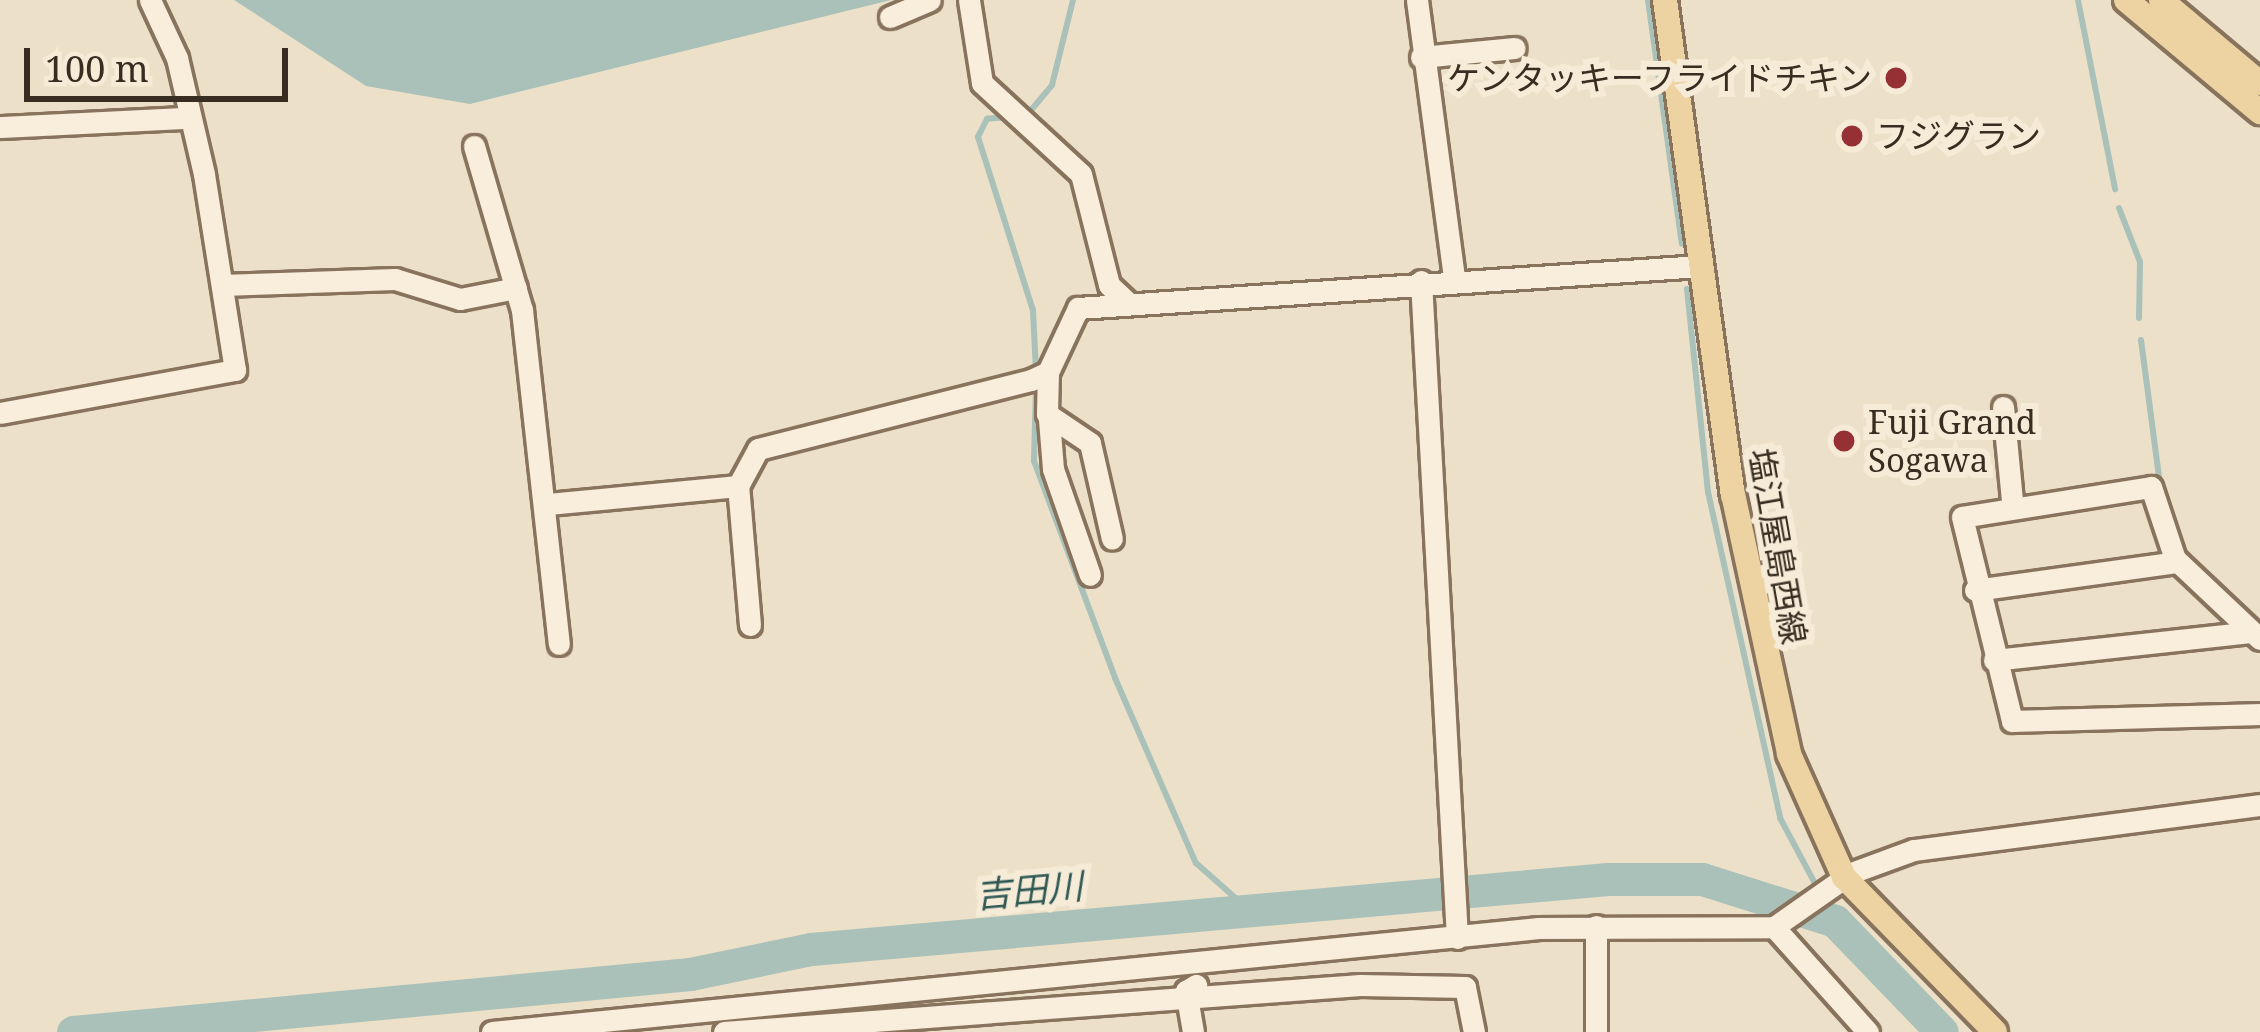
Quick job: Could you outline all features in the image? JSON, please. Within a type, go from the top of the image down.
[{"type":"main road","name":"塩江屋島西線","points":[[1665,0],[1700,266],[1763,653],[1797,778],[1839,881],[1995,1032]]},
{"type":"main road","points":[[2126,0],[2260,112]]},
{"type":"main road","points":[[2161,0],[2260,83]]},
{"type":"street","points":[[0,413],[235,370],[222,285],[183,118],[177,58],[150,0]]},
{"type":"street","points":[[890,17],[931,0]]},
{"type":"street","points":[[969,0],[982,83],[1013,120],[1081,174],[1109,285],[1127,303]]},
{"type":"street","points":[[1417,0],[1454,277]]},
{"type":"street","points":[[1421,57],[1515,48]]},
{"type":"street","points":[[0,128],[183,118]]},
{"type":"street","points":[[474,146],[515,288],[548,504],[559,644]]},
{"type":"street","points":[[1090,575],[1053,469],[1041,375],[1078,308],[1454,277],[1700,266]]},
{"type":"street","points":[[222,285],[395,279],[460,299],[515,288]]},
{"type":"street","points":[[1420,281],[1456,930]]},
{"type":"street","points":[[750,625],[738,486],[758,449],[1041,375]]},
{"type":"street","points":[[2003,407],[2012,502]]},
{"type":"street","points":[[1049,420],[1090,443],[1118,538],[1082,544]]},
{"type":"street","points":[[548,504],[738,486]]},
{"type":"street","points":[[2256,635],[2178,562],[2151,487],[2012,502],[1962,517],[1975,590],[2012,721],[2260,714]]},
{"type":"street","points":[[1975,590],[2178,562]]},
{"type":"street","points":[[1994,660],[2256,635]]},
{"type":"street","points":[[492,1032],[1294,953],[1456,930],[1778,925],[1839,881],[1939,845],[2260,805]]},
{"type":"street","points":[[1778,925],[1868,1032]]},
{"type":"street","points":[[1596,926],[1596,1032]]},
{"type":"street","points":[[1186,991],[1294,953]]},
{"type":"street","points":[[724,1032],[895,1027],[1186,991],[1465,987],[1474,1032]]},
{"type":"street","points":[[1186,991],[1193,1032]]},
{"type":"water","points":[[234,0],[891,0],[470,104],[366,86]]},
{"type":"waterway","points":[[1027,115],[1052,85],[1073,0]]},
{"type":"waterway","points":[[1648,0],[1682,244]]},
{"type":"waterway","points":[[2078,0],[2115,189]]},
{"type":"waterway","points":[[1008,117],[987,119],[978,137],[1033,310],[1036,371]]},
{"type":"waterway","points":[[2119,208],[2140,262],[2139,318]]},
{"type":"waterway","points":[[1687,289],[1708,492],[1780,818],[1835,921]]},
{"type":"waterway","points":[[2141,340],[2160,485]]},
{"type":"waterway","points":[[1036,384],[1034,461],[1115,678],[1196,863],[1250,911]]},
{"type":"waterway","name":"吉田川","points":[[73,1032],[690,974],[811,949],[1608,879],[1702,879],[1835,921],[1942,1032]]},
{"type":"place","name":"ケンタッキーフライドチキン","points":[[1896,78]]},
{"type":"place","name":"フジグラン","points":[[1852,136]]},
{"type":"place","name":"Fuji Grand Sogawa","points":[[1844,441]]}]
